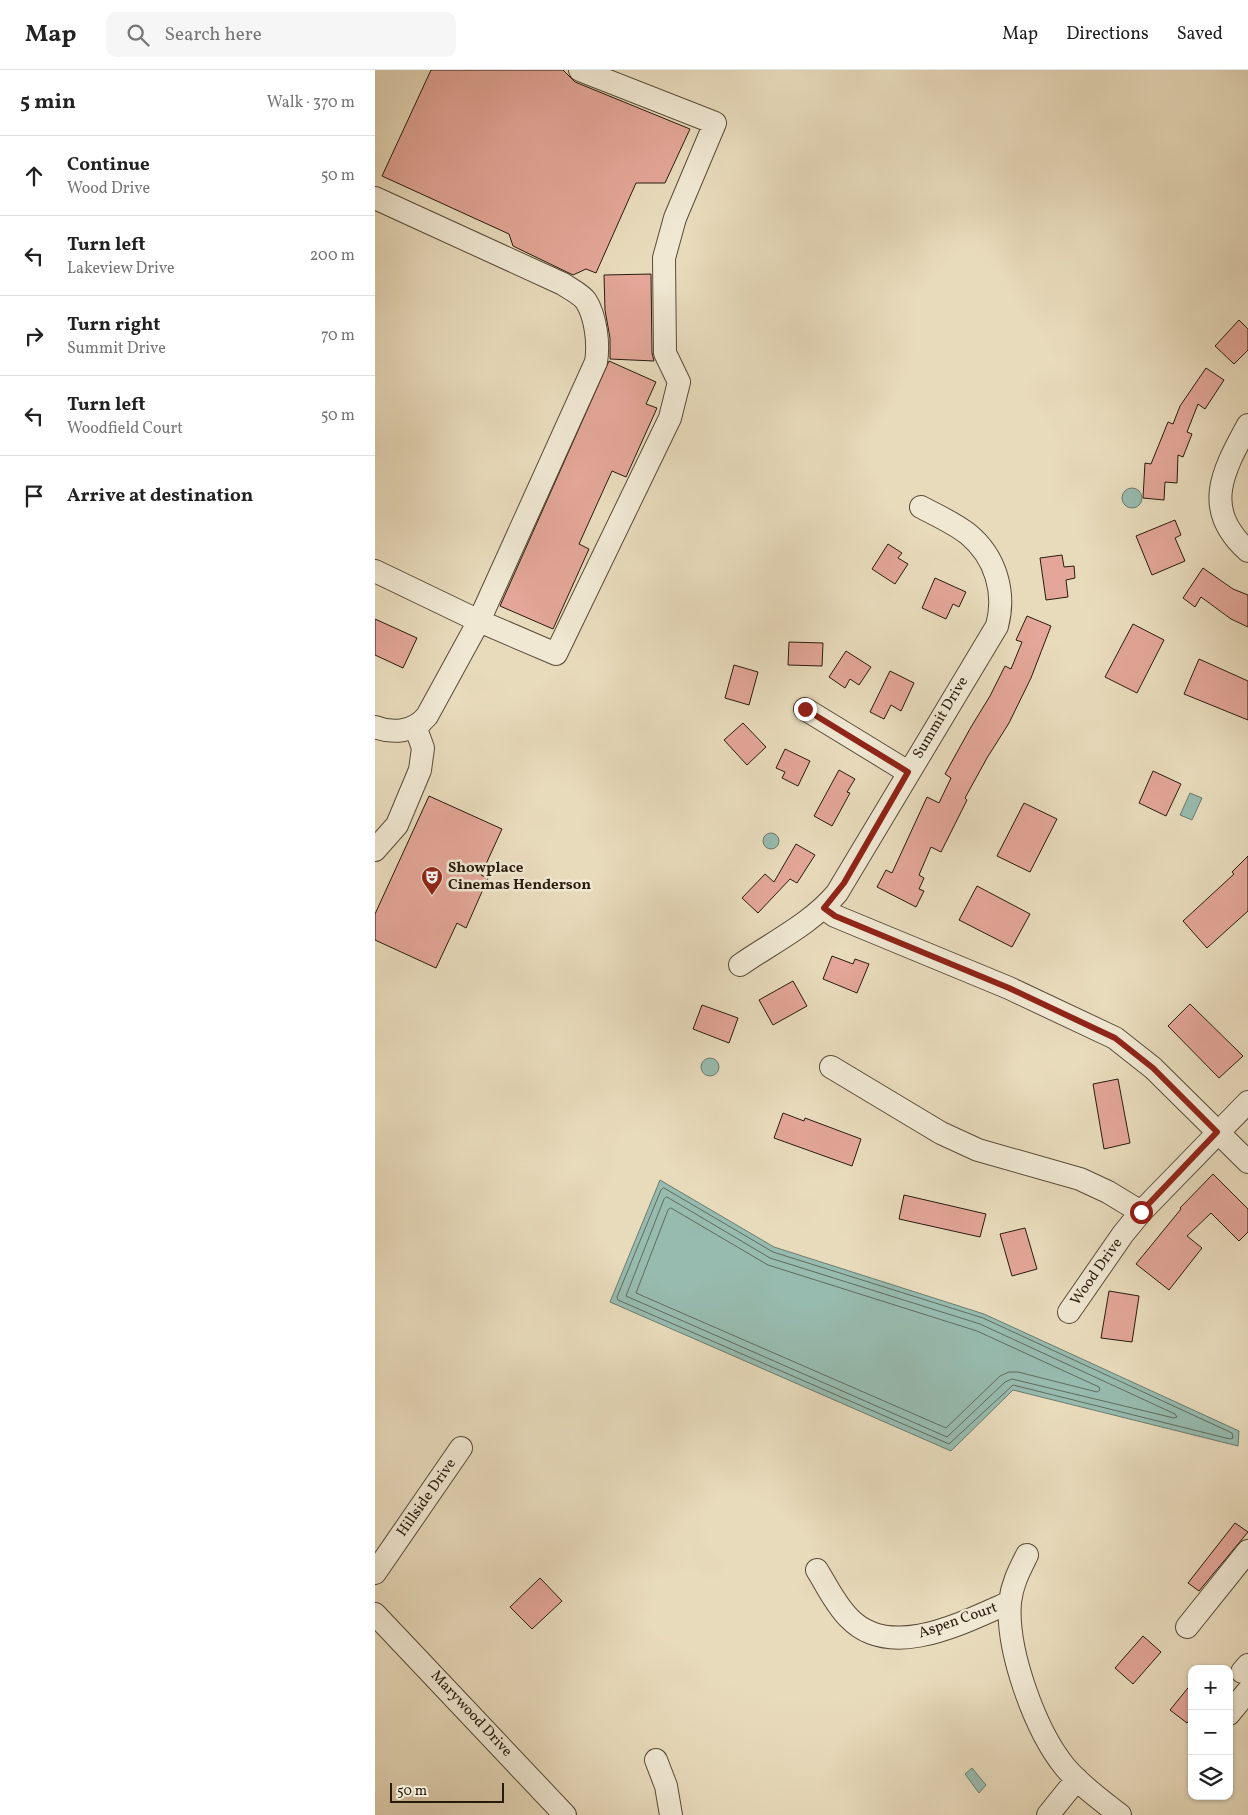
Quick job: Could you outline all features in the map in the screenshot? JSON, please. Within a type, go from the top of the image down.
[{"type":"street","points":[[375,571],[479,621],[556,654],[670,418],[679,382],[665,353],[664,258],[675,218],[715,123],[580,70]]},
{"type":"street","points":[[375,198],[563,284],[585,300],[591,314],[598,352],[596,362],[479,621],[433,705],[424,720],[406,730],[394,731],[375,727]]},
{"type":"street","points":[[1248,425],[1223,473],[1220,502],[1223,517],[1230,531],[1248,551]]},
{"type":"street","name":"Summit Drive","points":[[740,965],[824,908],[844,883],[908,772],[997,626],[1001,606],[1000,588],[996,573],[975,541],[953,525],[921,507]]},
{"type":"street","points":[[805,709],[908,772]]},
{"type":"street","points":[[375,850],[397,824],[420,770],[423,748],[415,726]]},
{"type":"street","points":[[824,908],[835,916],[1017,992],[1115,1038],[1153,1068],[1248,1162]]},
{"type":"street","points":[[831,1067],[941,1133],[977,1150],[1080,1179],[1109,1192],[1141,1212]]},
{"type":"street","name":"Wood Drive","points":[[1069,1312],[1123,1234],[1141,1212],[1248,1102]]},
{"type":"street","name":"Hillside Drive","points":[[375,1573],[461,1448]]},
{"type":"street","points":[[1187,1627],[1248,1551]]},
{"type":"street","points":[[1027,1555],[1014,1581],[1010,1602],[1012,1632],[1028,1697],[1040,1727],[1052,1748],[1077,1779],[1120,1815]]},
{"type":"street","name":"Aspen Court","points":[[817,1570],[837,1604],[849,1619],[870,1632],[893,1638],[932,1633],[1010,1602]]},
{"type":"street","name":"Marywood Drive","points":[[375,1614],[565,1815]]},
{"type":"street","points":[[1231,1710],[1246,1676]]},
{"type":"street","points":[[656,1760],[667,1786],[671,1815]]},
{"type":"street","points":[[1048,1815],[1077,1779]]},
{"type":"water","points":[[1132,488],[1139,491],[1142,498],[1139,505],[1132,508],[1125,505],[1122,498],[1125,491]]},
{"type":"water","points":[[1190,793],[1202,798],[1192,820],[1180,815]]},
{"type":"water","points":[[768,833],[774,833],[779,838],[777,847],[768,849],[763,844],[763,838]]},
{"type":"water","points":[[710,1058],[716,1061],[719,1067],[716,1073],[710,1076],[704,1073],[701,1067],[704,1061]]},
{"type":"water","points":[[660,1180],[774,1247],[984,1314],[1239,1431],[1238,1446],[1013,1390],[951,1451],[610,1302]]},
{"type":"water","points":[[972,1768],[986,1785],[979,1793],[965,1774]]},
{"type":"building","points":[[431,70],[563,70],[575,82],[690,129],[665,183],[636,183],[596,273],[586,269],[573,275],[513,246],[509,234],[382,176]]},
{"type":"building","points":[[651,274],[652,353],[654,361],[610,359],[604,275]]},
{"type":"building","points":[[1239,320],[1248,329],[1248,350],[1234,364],[1215,346]]},
{"type":"building","points":[[609,361],[656,382],[646,404],[657,408],[626,477],[612,471],[579,544],[589,549],[553,629],[500,606]]},
{"type":"building","points":[[1206,368],[1224,380],[1205,409],[1198,404],[1187,432],[1192,434],[1183,457],[1178,455],[1177,483],[1165,482],[1164,500],[1143,498],[1145,463],[1151,464],[1168,422],[1173,424],[1180,406]]},
{"type":"building","points":[[1175,520],[1181,535],[1175,538],[1185,561],[1152,575],[1136,536]]},
{"type":"building","points":[[888,544],[902,553],[898,558],[908,564],[895,584],[872,569]]},
{"type":"building","points":[[1062,555],[1064,567],[1074,566],[1075,578],[1066,580],[1068,597],[1046,600],[1040,558]]},
{"type":"building","points":[[1203,568],[1233,589],[1248,595],[1248,627],[1231,619],[1201,597],[1195,607],[1183,598]]},
{"type":"building","points":[[935,578],[966,592],[959,607],[953,604],[946,619],[922,608]]},
{"type":"building","points":[[1027,616],[1051,626],[1031,678],[1009,723],[965,798],[967,800],[941,852],[931,847],[919,875],[924,878],[919,889],[924,891],[916,907],[877,887],[886,870],[892,873],[927,797],[939,803],[951,778],[945,774],[1005,666],[1011,669],[1022,642],[1016,640]]},
{"type":"building","points":[[375,619],[417,638],[403,668],[375,655]]},
{"type":"building","points":[[1133,624],[1164,640],[1137,693],[1105,677]]},
{"type":"building","points":[[789,642],[823,643],[822,666],[788,665]]},
{"type":"building","points":[[846,651],[871,667],[859,685],[850,679],[845,688],[829,677]]},
{"type":"building","points":[[1199,659],[1248,681],[1248,720],[1184,694]]},
{"type":"building","points":[[734,665],[758,672],[749,705],[725,698]]},
{"type":"building","points":[[890,671],[914,683],[901,711],[891,705],[884,719],[870,712]]},
{"type":"building","points":[[743,723],[766,747],[747,765],[724,740]]},
{"type":"building","points":[[785,749],[810,761],[798,786],[782,778],[785,772],[776,768]]},
{"type":"building","points":[[839,770],[855,779],[847,792],[850,793],[832,826],[814,816]]},
{"type":"building","points":[[1153,771],[1181,784],[1166,816],[1139,803]]},
{"type":"building","name":"Showplace Cinemas Henderson","points":[[429,796],[502,829],[481,875],[488,878],[466,928],[457,923],[436,968],[375,940],[375,914]]},
{"type":"building","points":[[1024,803],[1057,819],[1030,872],[997,856]]},
{"type":"building","points":[[796,844],[815,855],[797,883],[790,879],[758,913],[742,898],[765,874],[774,882]]},
{"type":"building","points":[[1248,856],[1248,911],[1207,948],[1183,921],[1234,874],[1232,872]]},
{"type":"building","points":[[977,886],[1030,914],[1012,947],[959,920]]},
{"type":"building","points":[[832,956],[853,964],[855,959],[869,964],[857,993],[823,979]]},
{"type":"building","points":[[793,981],[807,1006],[773,1025],[759,1000]]},
{"type":"building","points":[[1190,1004],[1243,1056],[1219,1078],[1168,1026]]},
{"type":"building","points":[[702,1005],[738,1018],[729,1043],[693,1029]]},
{"type":"building","points":[[1118,1079],[1130,1143],[1104,1149],[1093,1084]]},
{"type":"building","points":[[783,1113],[804,1121],[805,1118],[861,1139],[852,1166],[774,1138]]},
{"type":"building","points":[[1213,1174],[1248,1209],[1248,1232],[1239,1241],[1211,1213],[1187,1236],[1202,1248],[1169,1290],[1136,1264],[1180,1208]]},
{"type":"building","points":[[904,1195],[986,1214],[980,1237],[899,1219]]},
{"type":"building","points":[[1025,1228],[1037,1269],[1012,1276],[1000,1234]]},
{"type":"building","points":[[1109,1291],[1139,1296],[1132,1342],[1101,1338]]},
{"type":"building","points":[[1235,1523],[1248,1532],[1199,1591],[1188,1583]]},
{"type":"building","points":[[540,1578],[562,1601],[532,1629],[510,1607]]},
{"type":"building","points":[[1143,1636],[1161,1652],[1133,1684],[1115,1668]]},
{"type":"building","points":[[1188,1688],[1188,1722],[1187,1723],[1170,1710]]},
{"type":"place","name":"Showplace Cinemas Henderson","points":[[432,896]]},
{"type":"route","points":[[805,709],[908,772],[844,883],[824,908],[835,916],[1009,988],[1087,1023],[1115,1038],[1129,1047],[1153,1068],[1217,1132],[1141,1212]]}]
